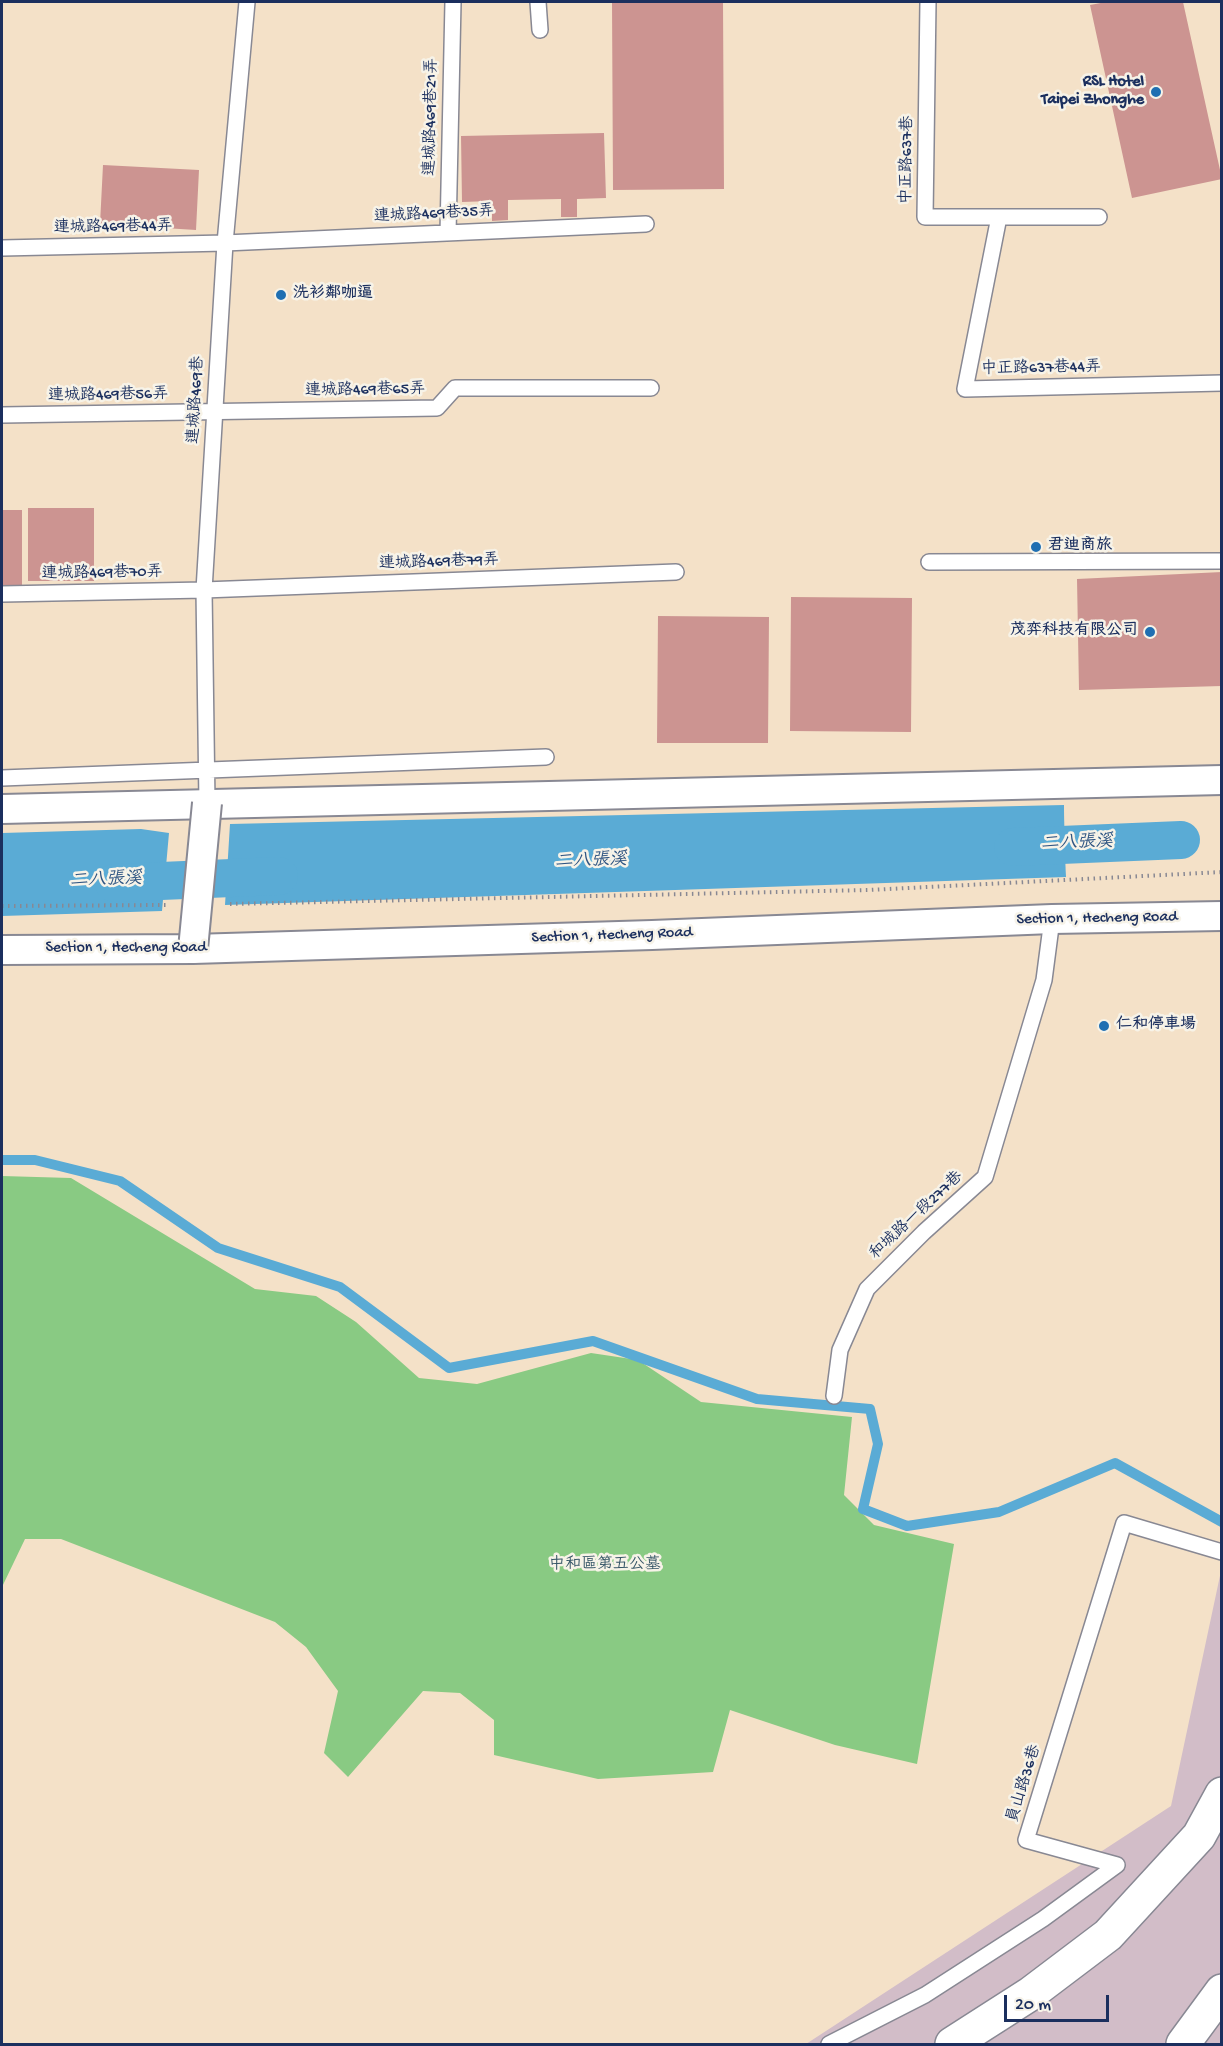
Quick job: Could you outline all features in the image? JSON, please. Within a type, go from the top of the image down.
[{"type":"highway","points":[[952,2044],[1030,1994],[1108,1935],[1199,1836],[1221,1794]]},
{"type":"highway","points":[[1183,2044],[1221,1990]]},
{"type":"street","points":[[2,809],[207,802],[1221,780]]},
{"type":"street","points":[[193,949],[207,802]]},
{"type":"street","name":"Section 1, Hecheng Road","points":[[2,950],[193,949],[640,936],[1052,919],[1221,916]]},
{"type":"lane","name":"連城路469巷","points":[[207,802],[204,590],[225,243],[247,2]]},
{"type":"lane","name":"連城路469巷21弄","points":[[448,233],[453,2]]},
{"type":"lane","points":[[538,2],[540,30]]},
{"type":"lane","name":"中正路637巷","points":[[928,2],[925,217],[1099,217]]},
{"type":"lane","name":"中正路637巷44弄","points":[[999,217],[965,389],[1221,383]]},
{"type":"lane","name":"連城路469巷35弄","points":[[225,243],[646,224]]},
{"type":"lane","name":"連城路469巷44弄","points":[[2,248],[225,243]]},
{"type":"lane","name":"連城路469巷65弄","points":[[214,412],[437,408],[454,388],[651,388]]},
{"type":"lane","name":"連城路469巷56弄","points":[[2,415],[214,412]]},
{"type":"lane","points":[[929,562],[1221,561]]},
{"type":"lane","name":"連城路469巷79弄","points":[[204,590],[676,572]]},
{"type":"lane","name":"連城路469巷70弄","points":[[2,594],[204,590]]},
{"type":"lane","points":[[2,778],[546,757]]},
{"type":"lane","name":"和城路一段277巷","points":[[834,1396],[840,1350],[867,1289],[924,1232],[985,1177],[1044,980],[1052,919]]},
{"type":"lane","name":"員山路36巷","points":[[830,2044],[925,1995],[1043,1919],[1118,1865],[1026,1840],[1124,1523],[1221,1552]]},
{"type":"path","points":[[227,904],[869,890],[1221,872]]},
{"type":"path","points":[[2,906],[168,905]]},
{"type":"shaded area","points":[[1221,1571],[1221,2044],[806,2044],[1171,1806]]},
{"type":"green space","name":"中和區第五公墓","points":[[2,1176],[71,1178],[255,1289],[316,1296],[356,1322],[419,1378],[477,1384],[591,1353],[638,1360],[701,1402],[852,1417],[844,1495],[874,1525],[954,1544],[917,1764],[835,1745],[730,1710],[713,1772],[598,1779],[494,1755],[494,1720],[460,1693],[423,1691],[348,1777],[324,1753],[338,1691],[306,1647],[275,1622],[61,1539],[25,1539],[2,1587]]},
{"type":"water","points":[[1064,805],[1066,877],[225,905],[230,824]]},
{"type":"water","points":[[141,829],[169,833],[162,911],[2,916],[2,833]]},
{"type":"pier","points":[[1064,805],[1067,805],[1069,877],[1066,877]]},
{"type":"building","points":[[612,2],[723,2],[724,189],[613,190]]},
{"type":"building","name":"RSL Hotel Taipei Zhonghe","points":[[1106,2],[1183,2],[1222,179],[1132,198],[1090,5]]},
{"type":"building","points":[[604,133],[606,198],[577,199],[577,217],[561,217],[561,199],[508,200],[508,220],[492,221],[492,201],[462,202],[461,136]]},
{"type":"building","points":[[103,165],[199,170],[196,230],[100,224]]},
{"type":"building","points":[[28,508],[94,508],[94,581],[28,581]]},
{"type":"building","points":[[2,510],[22,510],[22,585],[2,585]]},
{"type":"building","name":"茂弈科技有限公司","points":[[1222,572],[1222,686],[1079,690],[1077,579]]},
{"type":"building","points":[[791,597],[912,598],[911,732],[790,731]]},
{"type":"building","points":[[658,616],[769,617],[768,743],[657,743]]},
{"type":"waterway","name":"二八張溪","points":[[1013,847],[1181,840]]},
{"type":"waterway","name":"二八張溪","points":[[114,883],[279,876]]},
{"type":"waterway","points":[[2,1160],[35,1160],[120,1181],[218,1248],[340,1287],[449,1368],[593,1341],[757,1399],[870,1409],[878,1444],[863,1509],[907,1526],[999,1512],[1115,1463],[1222,1522]]},
{"type":"place","name":"RSL Hotel Taipei Zhonghe","points":[[1156,92]]},
{"type":"place","name":"洗衫鄰咖逼","points":[[281,295]]},
{"type":"place","name":"君迪商旅","points":[[1036,547]]},
{"type":"place","name":"茂弈科技有限公司","points":[[1150,632]]},
{"type":"place","name":"仁和停車場","points":[[1104,1026]]}]
